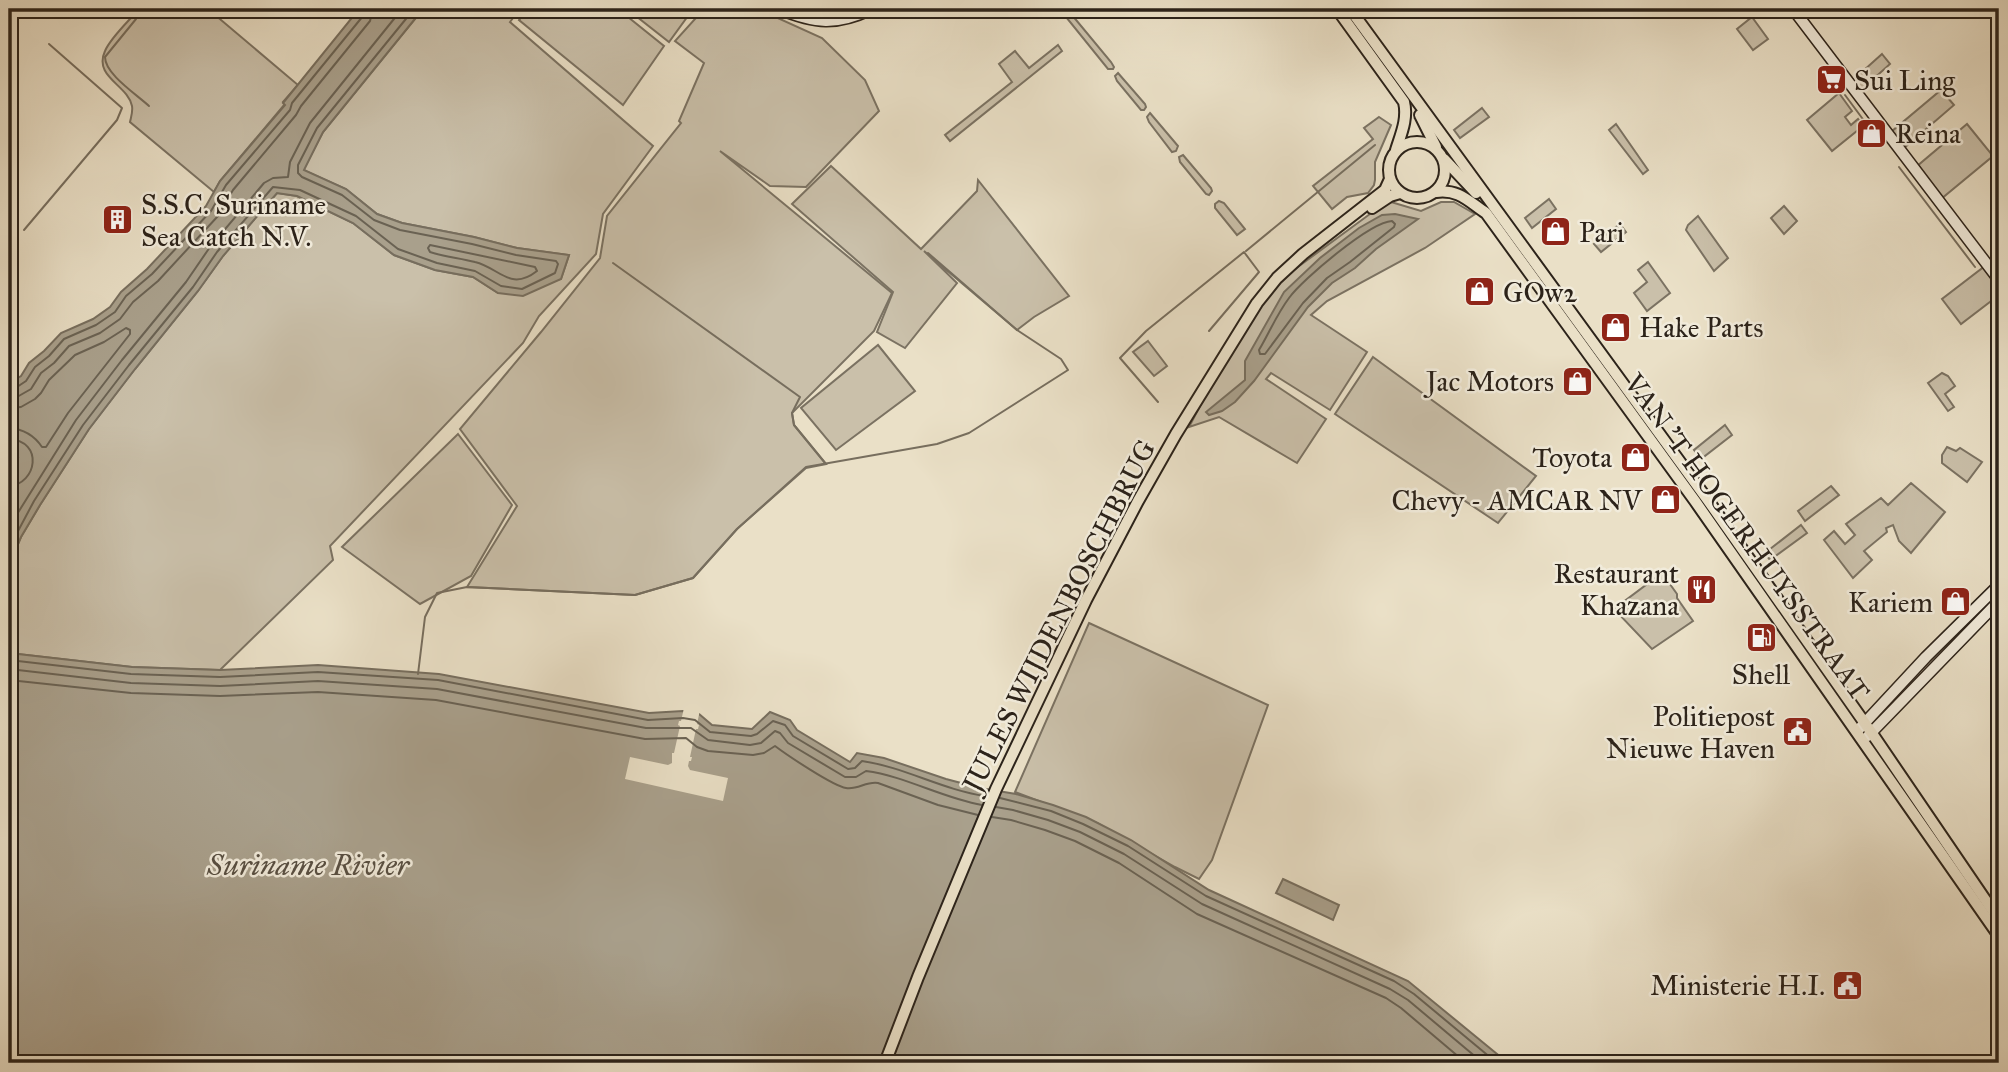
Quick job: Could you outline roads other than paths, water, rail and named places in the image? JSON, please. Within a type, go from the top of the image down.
[{"type":"main road","points":[[1337,9],[1404,102],[1404,125],[1389,165],[1390,179],[1400,192],[1416,198],[1424,198],[1436,192],[1445,176],[1442,156],[1434,146],[1418,141],[1409,143],[1395,153]]},
{"type":"main road","name":"VAN 'T HOGERHUYSSTRAAT","points":[[1350,9],[1707,499],[1999,936]]},
{"type":"main road","name":"VAN 'T HOGERHUYSSTRAAT","points":[[1410,93],[1442,156],[1499,215]]},
{"type":"main road","name":"JULES WIJDENBOSCHBRUG","points":[[885,1063],[996,789],[1057,659],[1138,501],[1214,370],[1257,303],[1303,254],[1385,190],[1390,179]]},
{"type":"main road","name":"JULES WIJDENBOSCHBRUG","points":[[1337,229],[1400,192]]},
{"type":"main road","name":"VAN 'T HOGERHUYSSTRAAT","points":[[1436,192],[1457,192],[1486,213],[1696,501],[1754,586],[1864,731],[1999,920]]},
{"type":"street","points":[[779,9],[801,18],[828,21],[852,18],[872,9]]},
{"type":"street","points":[[1793,9],[1999,280]]},
{"type":"street","points":[[1864,731],[1926,657],[1999,585]]},
{"type":"street","points":[[1864,731],[1934,667],[1999,601]]},
{"type":"street","points":[[1926,657],[1934,667]]},
{"type":"water","points":[[359,9],[423,9],[323,132],[304,170],[346,189],[377,214],[402,223],[517,248],[569,255],[561,279],[523,296],[498,293],[473,277],[435,270],[394,255],[353,223],[297,196],[277,193],[223,256],[89,429],[21,537],[9,565],[9,477],[18,458],[9,453],[9,383],[21,376],[29,363],[61,333],[93,319],[110,307],[121,292],[147,269],[206,206],[220,181],[285,105],[283,103]]},
{"type":"water","points":[[1395,214],[1418,219],[1332,283],[1308,307],[1254,381],[1235,402],[1222,411],[1209,415],[1206,412],[1245,380],[1245,361],[1284,292],[1320,258],[1359,228],[1382,215]]},
{"type":"water","name":"Suriname Rivier","points":[[9,653],[132,667],[220,670],[318,665],[439,674],[649,713],[683,711],[699,714],[712,725],[752,729],[770,712],[790,720],[797,730],[850,762],[857,753],[884,758],[946,779],[1016,794],[1086,817],[1131,840],[1209,890],[1408,981],[1508,1063],[9,1063]]},
{"type":"water","points":[[1283,879],[1339,905],[1333,920],[1276,893]]},
{"type":"waterway","points":[[136,19],[105,57],[115,77],[149,106]]},
{"type":"waterway","points":[[24,230],[117,120],[122,108],[49,44]]},
{"type":"waterway","points":[[1845,95],[1865,122]]},
{"type":"waterway","points":[[1246,251],[1375,145]]},
{"type":"waterway","points":[[1899,167],[1975,267]]},
{"type":"waterway","points":[[9,248],[16,239]]},
{"type":"waterway","points":[[1158,402],[1120,358],[1146,331],[1244,252],[1259,272],[1209,331]]},
{"type":"waterway","points":[[928,253],[1017,330]]},
{"type":"waterway","points":[[613,263],[800,397],[792,413],[794,425],[826,464]]},
{"type":"waterway","points":[[418,674],[425,617],[437,593],[467,587],[635,595],[693,578],[737,529],[806,467],[937,444],[969,433],[1068,370],[1061,359],[1017,330]]},
{"type":"place","name":"Sui Ling","points":[[1831,80]]},
{"type":"place","name":"Reina","points":[[1872,133]]},
{"type":"place","name":"S.S.C. Suriname Sea Catch N.V.","points":[[118,220]]},
{"type":"place","name":"Pari","points":[[1556,232]]},
{"type":"place","name":"GOw2","points":[[1480,292]]},
{"type":"place","name":"Hake Parts","points":[[1616,327]]},
{"type":"place","name":"Jac Motors","points":[[1577,381]]},
{"type":"place","name":"Toyota","points":[[1635,457]]},
{"type":"place","name":"Chevy - AMCAR NV","points":[[1665,500]]},
{"type":"place","name":"Restaurant Khazana","points":[[1702,589]]},
{"type":"place","name":"Kariem","points":[[1956,602]]},
{"type":"place","name":"Shell","points":[[1761,637]]},
{"type":"place","name":"Politiepost Nieuwe Haven","points":[[1798,732]]},
{"type":"place","name":"Ministerie H.I.","points":[[1848,985]]}]
